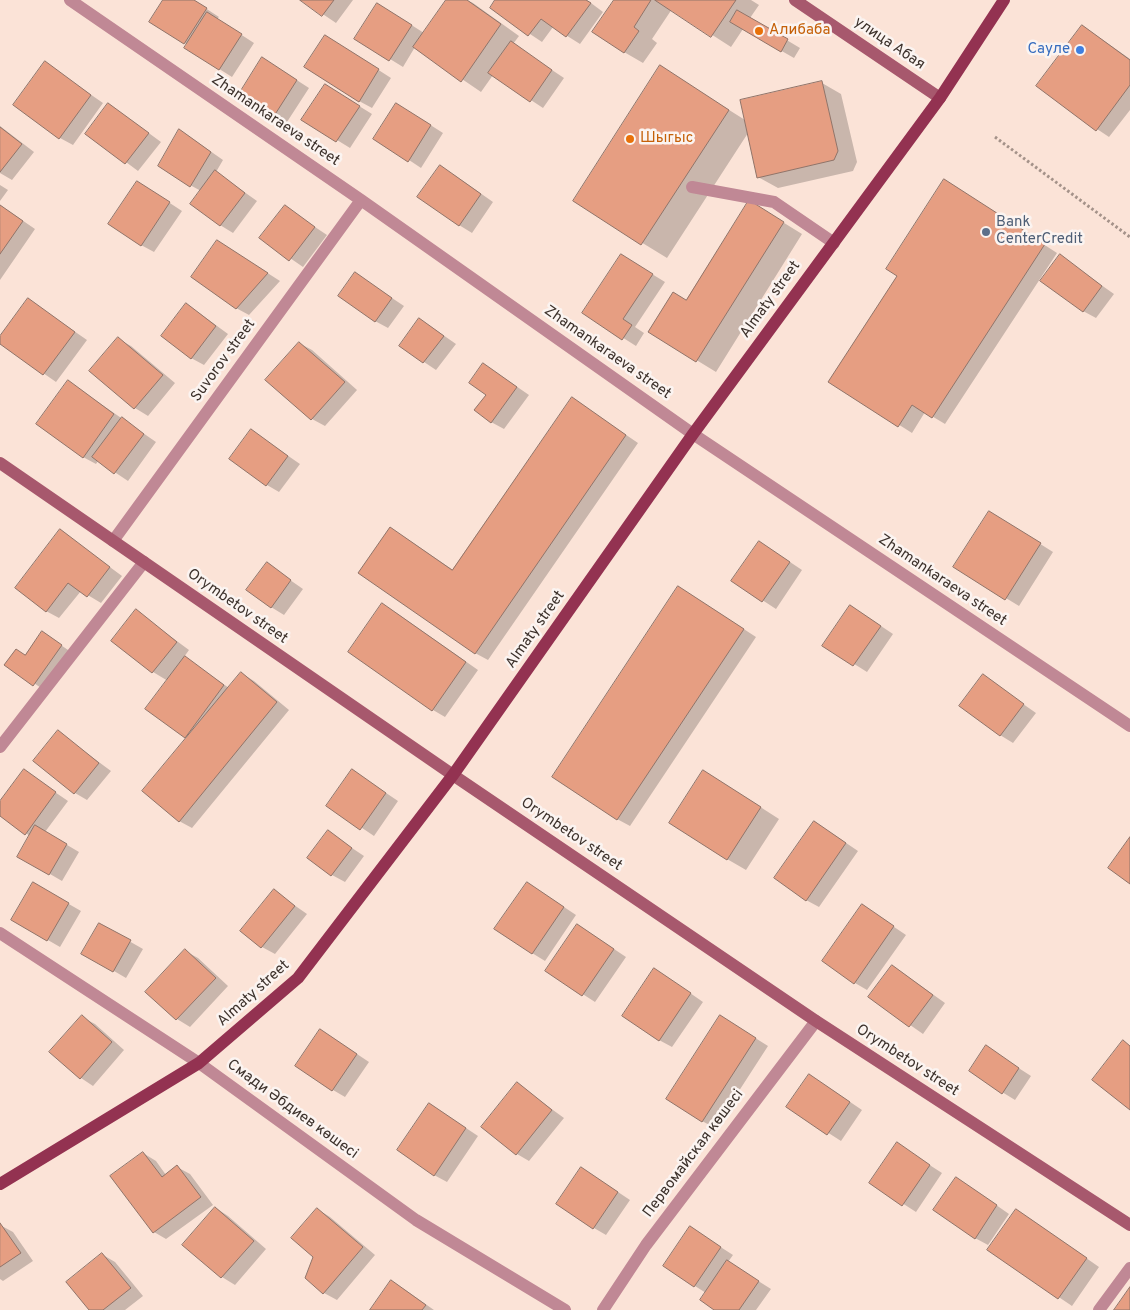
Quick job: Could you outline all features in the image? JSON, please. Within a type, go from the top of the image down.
[{"type":"main road","name":"улица Абая","points":[[795,0],[940,98]]},
{"type":"main road","name":"Almaty street","points":[[0,1184],[200,1063],[298,978],[453,776],[693,434],[940,98],[1004,0]]},
{"type":"main road","name":"Orymbetov street","points":[[0,463],[453,776],[816,1021],[1130,1225]]},
{"type":"street","name":"Zhamankaraeva street","points":[[70,0],[361,200],[693,434],[1130,726]]},
{"type":"street","points":[[692,187],[774,202],[834,243]]},
{"type":"street","name":"Suvorov street","points":[[113,541],[361,200]]},
{"type":"street","points":[[0,747],[144,562]]},
{"type":"street","name":"Смади Әбдиев көшесі","points":[[0,934],[200,1063],[416,1220],[565,1310]]},
{"type":"street","name":"Первомайская көшесі","points":[[602,1310],[646,1245],[816,1021]]},
{"type":"street","points":[[1099,1310],[1130,1268]]},
{"type":"path","points":[[995,137],[1130,237]]},
{"type":"building","points":[[163,0],[194,0],[207,8],[184,44],[149,22]]},
{"type":"building","points":[[300,0],[334,0],[322,16]]},
{"type":"building","points":[[446,0],[467,0],[501,24],[461,82],[413,47]]},
{"type":"building","points":[[495,0],[586,0],[591,3],[566,37],[541,19],[528,36],[490,8]]},
{"type":"building","points":[[614,0],[651,0],[634,27],[639,31],[624,53],[592,32]]},
{"type":"building","points":[[655,0],[736,0],[711,37]]},
{"type":"building","points":[[377,3],[412,25],[389,61],[354,39]]},
{"type":"building","name":"Алибаба","points":[[737,10],[788,39],[781,52],[730,22]]},
{"type":"building","points":[[207,12],[242,34],[219,70],[184,48]]},
{"type":"building","points":[[1082,25],[1130,60],[1130,85],[1096,131],[1036,86]]},
{"type":"building","points":[[325,35],[379,69],[359,102],[304,67]]},
{"type":"building","points":[[511,41],[552,70],[530,102],[488,73]]},
{"type":"building","points":[[262,57],[297,80],[274,116],[239,94]]},
{"type":"building","points":[[45,61],[91,95],[59,139],[13,105]]},
{"type":"building","points":[[660,65],[729,110],[641,245],[573,201]]},
{"type":"building","points":[[822,81],[838,151],[834,160],[757,178],[740,100]]},
{"type":"building","points":[[325,84],[360,106],[336,142],[301,120]]},
{"type":"building","points":[[108,103],[149,133],[125,164],[85,134]]},
{"type":"building","points":[[396,103],[431,125],[408,162],[373,139]]},
{"type":"building","points":[[0,127],[22,144],[0,172]]},
{"type":"building","points":[[179,129],[211,152],[190,187],[158,166]]},
{"type":"building","points":[[440,165],[481,194],[459,226],[417,197]]},
{"type":"building","points":[[215,170],[245,193],[220,226],[190,204]]},
{"type":"building","points":[[944,179],[1045,244],[932,418],[912,405],[898,427],[828,382],[897,276],[886,269]]},
{"type":"building","points":[[137,181],[170,202],[141,246],[108,224]]},
{"type":"building","points":[[749,200],[784,222],[696,362],[648,332],[673,292],[686,300]]},
{"type":"building","points":[[0,205],[23,221],[0,254]]},
{"type":"building","points":[[285,205],[315,227],[289,261],[259,238]]},
{"type":"building","points":[[217,240],[268,273],[236,309],[191,277]]},
{"type":"building","points":[[621,254],[653,274],[623,319],[632,325],[622,340],[582,313]]},
{"type":"building","points":[[1060,254],[1102,286],[1083,312],[1040,281]]},
{"type":"building","points":[[355,272],[392,298],[375,322],[338,296]]},
{"type":"building","points":[[28,298],[75,332],[43,375],[0,344],[0,336]]},
{"type":"building","points":[[186,303],[216,326],[191,359],[161,336]]},
{"type":"building","points":[[419,318],[444,336],[423,363],[399,346]]},
{"type":"building","points":[[118,337],[163,375],[134,409],[89,371]]},
{"type":"building","points":[[299,342],[345,382],[311,420],[265,380]]},
{"type":"building","points":[[483,363],[517,387],[491,423],[474,410],[486,395],[469,383]]},
{"type":"building","points":[[68,380],[114,414],[83,458],[36,424]]},
{"type":"building","points":[[572,397],[626,435],[475,654],[358,573],[390,527],[452,570]]},
{"type":"building","points":[[122,417],[144,434],[114,474],[92,457]]},
{"type":"building","points":[[251,429],[288,456],[266,486],[229,459]]},
{"type":"building","points":[[989,511],[1041,543],[1005,600],[953,567]]},
{"type":"building","points":[[60,529],[110,567],[87,597],[68,583],[46,612],[15,588]]},
{"type":"building","points":[[759,541],[790,562],[762,602],[731,581]]},
{"type":"building","points":[[267,562],[291,580],[271,608],[246,590]]},
{"type":"building","points":[[678,586],[744,629],[617,820],[552,777]]},
{"type":"building","points":[[382,603],[466,662],[432,711],[348,652]]},
{"type":"building","points":[[850,605],[881,626],[853,666],[822,646]]},
{"type":"building","points":[[136,609],[177,642],[152,673],[111,641]]},
{"type":"building","points":[[42,631],[62,645],[33,686],[4,665],[16,649],[25,655]]},
{"type":"building","points":[[185,656],[224,685],[185,738],[145,709]]},
{"type":"building","points":[[241,672],[277,702],[179,822],[142,791]]},
{"type":"building","points":[[983,674],[1024,704],[1000,736],[959,706]]},
{"type":"building","points":[[58,730],[99,763],[74,794],[33,761]]},
{"type":"building","points":[[24,769],[56,792],[25,835],[0,816],[0,801]]},
{"type":"building","points":[[352,769],[386,793],[360,830],[326,806]]},
{"type":"building","points":[[703,770],[761,807],[727,860],[669,823]]},
{"type":"building","points":[[814,821],[846,843],[806,901],[774,878]]},
{"type":"building","points":[[35,825],[67,844],[49,875],[17,857]]},
{"type":"building","points":[[328,830],[352,848],[331,876],[307,858]]},
{"type":"building","points":[[1130,837],[1130,884],[1108,868]]},
{"type":"building","points":[[33,882],[69,903],[47,941],[11,920]]},
{"type":"building","points":[[527,882],[564,907],[532,954],[494,929]]},
{"type":"building","points":[[274,889],[295,906],[261,948],[240,931]]},
{"type":"building","points":[[862,904],[894,926],[854,984],[822,961]]},
{"type":"building","points":[[99,923],[131,940],[113,972],[81,954]]},
{"type":"building","points":[[577,924],[614,949],[582,996],[545,971]]},
{"type":"building","points":[[185,949],[216,978],[176,1020],[145,992]]},
{"type":"building","points":[[892,965],[933,995],[909,1027],[868,997]]},
{"type":"building","points":[[654,968],[691,993],[659,1041],[622,1016]]},
{"type":"building","points":[[82,1015],[112,1042],[80,1079],[49,1052]]},
{"type":"building","points":[[720,1015],[756,1038],[702,1122],[666,1099]]},
{"type":"building","points":[[320,1029],[357,1054],[332,1091],[295,1066]]},
{"type":"building","points":[[1123,1040],[1130,1046],[1130,1110],[1092,1080]]},
{"type":"building","points":[[986,1045],[1019,1068],[1002,1094],[969,1071]]},
{"type":"building","points":[[809,1074],[850,1102],[827,1135],[786,1107]]},
{"type":"building","points":[[517,1082],[552,1110],[516,1155],[481,1127]]},
{"type":"building","points":[[429,1103],[466,1128],[434,1176],[397,1150]]},
{"type":"building","points":[[897,1142],[930,1165],[902,1206],[869,1183]]},
{"type":"building","points":[[143,1152],[162,1177],[177,1165],[201,1197],[153,1233],[110,1176]]},
{"type":"building","points":[[581,1167],[618,1192],[593,1229],[556,1204]]},
{"type":"building","points":[[956,1177],[997,1205],[975,1239],[933,1210]]},
{"type":"building","points":[[215,1207],[254,1241],[221,1278],[182,1245]]},
{"type":"building","points":[[317,1208],[363,1247],[323,1294],[305,1278],[313,1257],[291,1238]]},
{"type":"building","points":[[1016,1209],[1087,1258],[1058,1299],[987,1250]]},
{"type":"building","points":[[0,1223],[21,1253],[0,1267]]},
{"type":"building","points":[[690,1226],[721,1247],[694,1287],[663,1266]]},
{"type":"building","points":[[102,1253],[131,1288],[103,1310],[89,1310],[66,1282]]},
{"type":"building","points":[[727,1260],[759,1281],[739,1310],[714,1310],[700,1300]]},
{"type":"building","points":[[391,1280],[426,1305],[422,1310],[370,1310]]},
{"type":"building","points":[[1130,1287],[1130,1310],[1114,1310]]},
{"type":"place","name":"Алибаба","points":[[759,31]]},
{"type":"place","name":"Сауле","points":[[1080,50]]},
{"type":"place","name":"Шыгыс","points":[[630,139]]},
{"type":"place","name":"Bank CenterCredit","points":[[986,232]]}]
